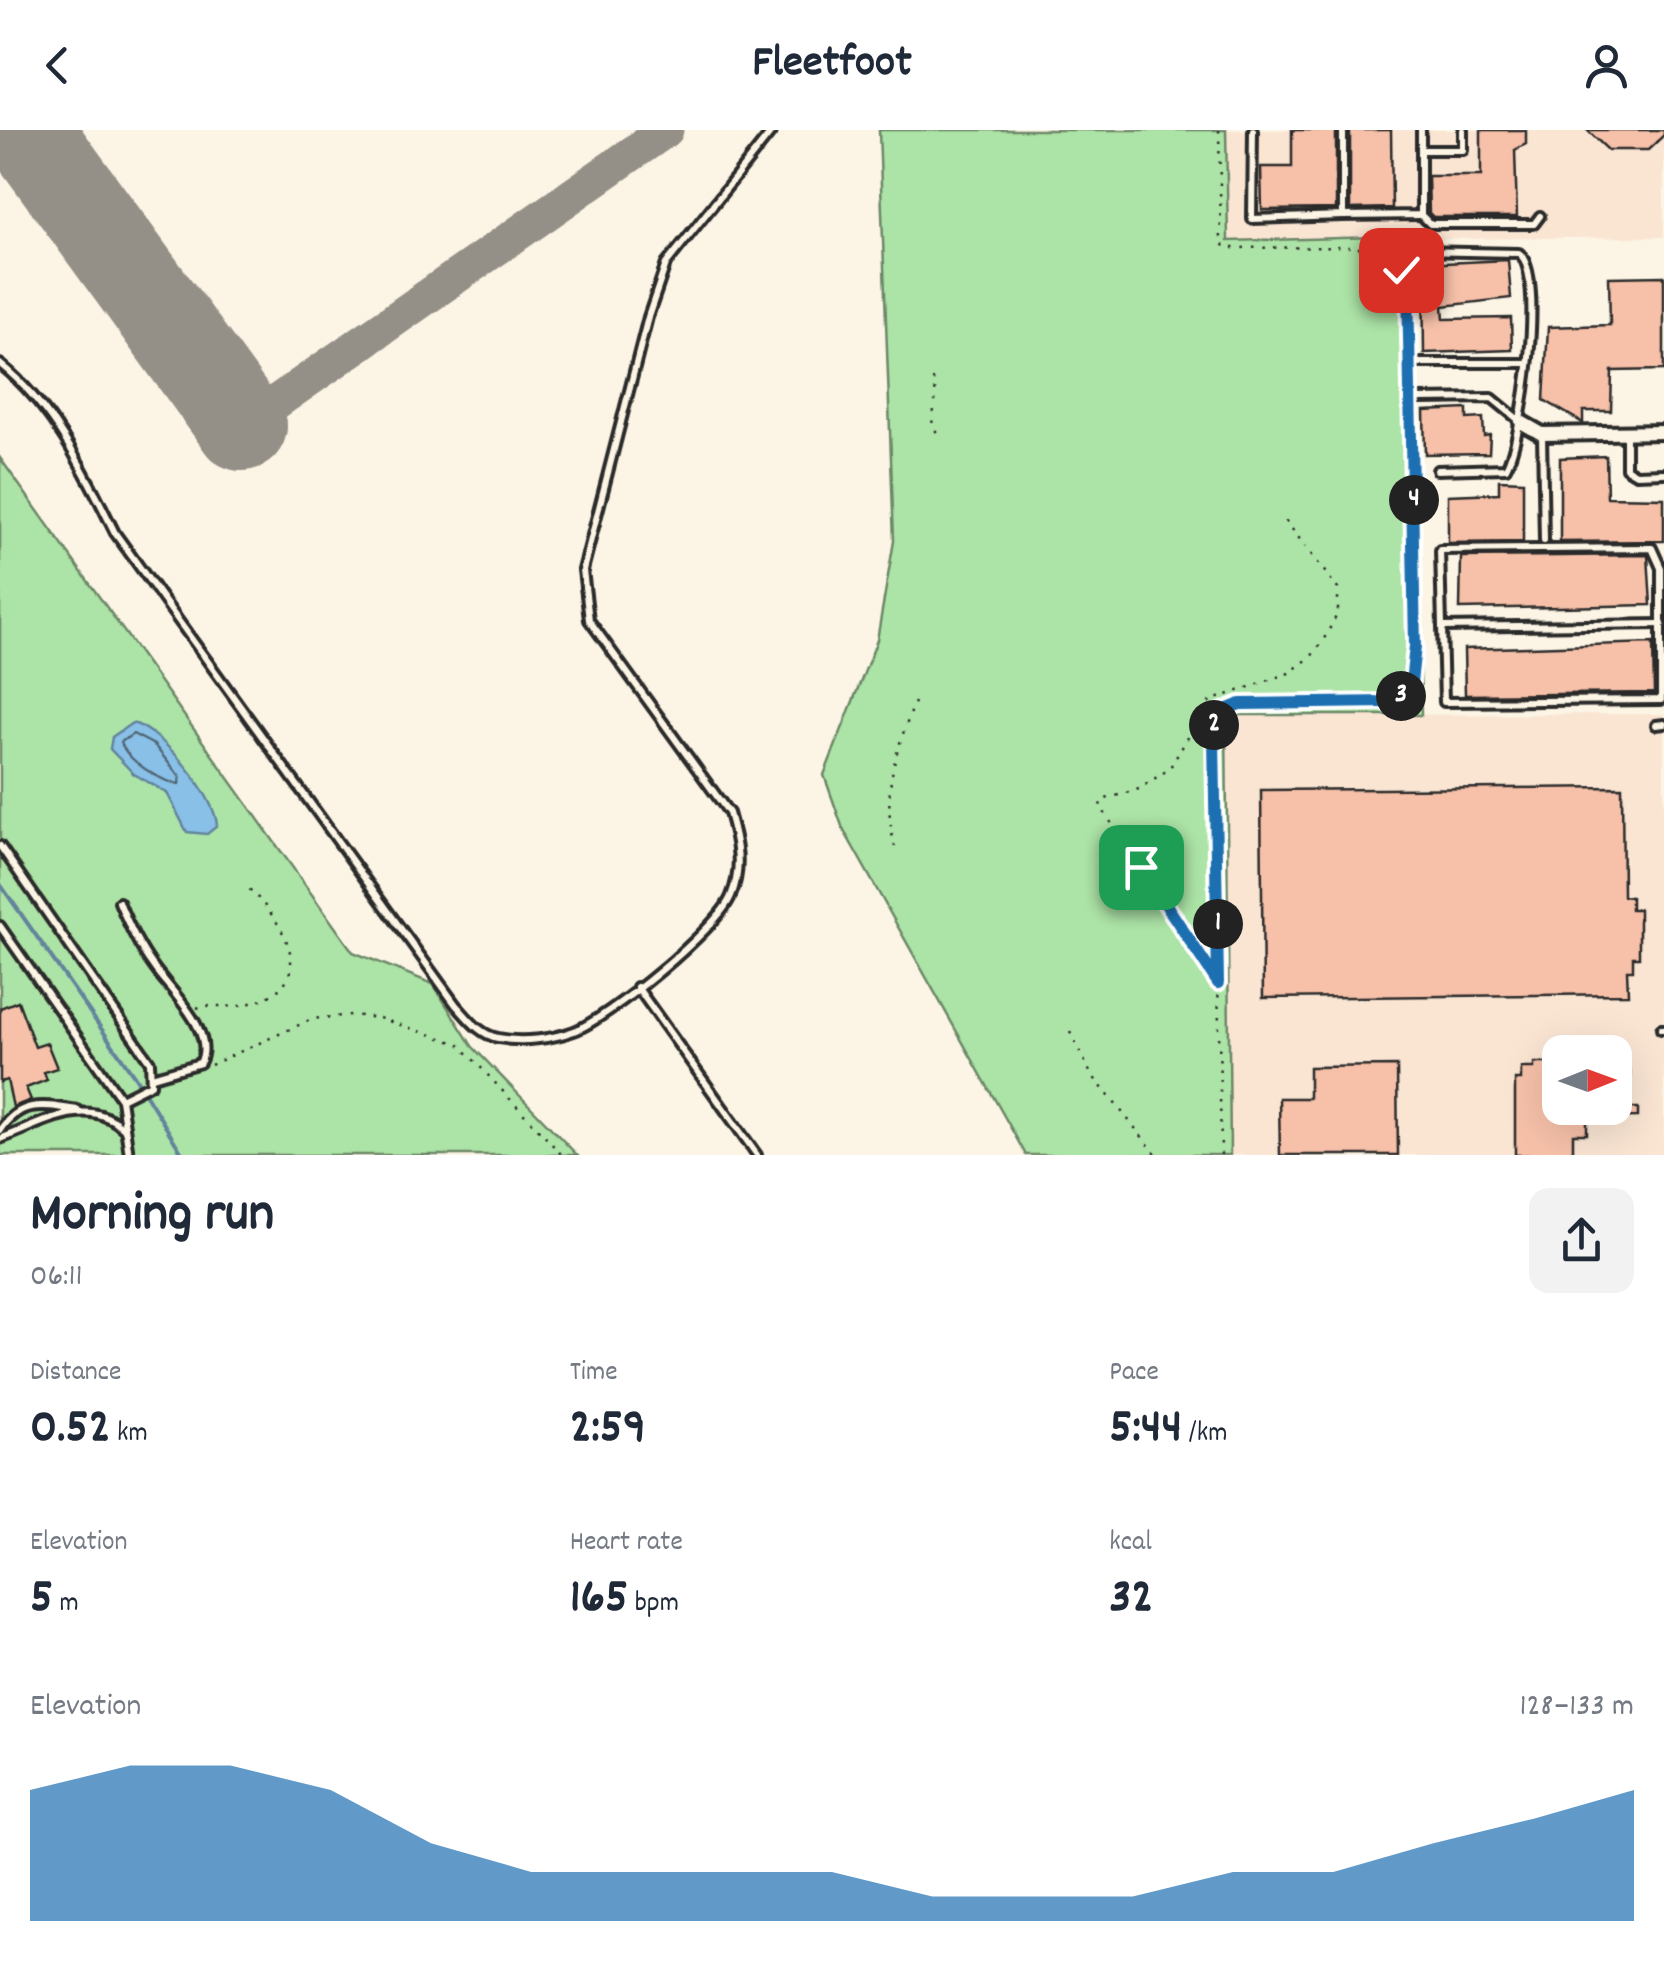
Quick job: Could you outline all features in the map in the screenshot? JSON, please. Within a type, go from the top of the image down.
[{"type":"street","points":[[1521,422],[1542,434],[1664,432]]},
{"type":"lane","points":[[0,364],[20,380],[72,447],[115,533],[456,1005],[479,1030],[496,1038],[539,1039],[577,1030],[715,924],[731,898],[738,872],[738,844],[730,813],[589,620],[582,570],[648,317],[666,264],[773,130]]},
{"type":"lane","points":[[1253,130],[1252,219],[1420,215],[1430,224],[1534,224],[1540,216]]},
{"type":"lane","points":[[1343,130],[1343,216]]},
{"type":"lane","points":[[1420,130],[1420,215]]},
{"type":"lane","points":[[1420,150],[1463,150],[1462,130]]},
{"type":"lane","points":[[1417,252],[1518,253],[1525,258],[1531,330],[1521,422],[1506,468],[1437,470]]},
{"type":"lane","points":[[1418,363],[1526,363]]},
{"type":"lane","points":[[1419,399],[1492,398],[1521,422]]},
{"type":"lane","points":[[1626,433],[1626,468],[1636,474],[1664,473]]},
{"type":"lane","points":[[1542,434],[1544,541]]},
{"type":"lane","points":[[1652,548],[1663,568],[1662,624],[1661,700],[1444,702],[1440,550],[1652,548]]},
{"type":"lane","points":[[1442,628],[1662,624]]},
{"type":"lane","points":[[0,846],[150,1062],[152,1081]]},
{"type":"lane","points":[[119,902],[152,965],[190,1012],[204,1047],[200,1063],[152,1081],[121,1100]]},
{"type":"lane","points":[[0,926],[121,1100],[128,1155]]},
{"type":"lane","points":[[637,987],[757,1155]]},
{"type":"lane","points":[[0,1130],[12,1112],[25,1106],[83,1111],[116,1121],[126,1132]]},
{"type":"lane","points":[[0,1139],[83,1111]]},
{"type":"path","points":[[1219,130],[1221,244],[1228,248],[1375,248],[1388,255],[1408,285],[1415,646],[1411,683],[1390,702],[1240,704],[1218,713],[1214,738],[1221,1155]]},
{"type":"path","points":[[933,379],[932,425],[938,434]]},
{"type":"path","points":[[1218,983],[1100,806],[1102,800],[1140,790],[1169,769],[1210,701],[1289,673],[1311,657],[1325,638],[1338,613],[1338,588],[1284,520]]},
{"type":"path","points":[[895,846],[888,810],[889,772],[915,702]]},
{"type":"path","points":[[190,1012],[208,1004],[247,1004],[282,990],[290,980],[290,960],[280,930],[264,902],[244,884]]},
{"type":"path","points":[[200,1063],[211,1065],[312,1018],[351,1014],[379,1018],[459,1044],[562,1155]]},
{"type":"path","points":[[1070,1032],[1091,1074],[1157,1155]]},
{"type":"shaded area","points":[[1226,130],[1664,130],[1664,237],[1227,241]]},
{"type":"shaded area","points":[[1664,714],[1664,1155],[1230,1155],[1226,715]]},
{"type":"green space","points":[[879,130],[1226,130],[1228,241],[1414,236],[1421,715],[1226,715],[1230,1155],[1026,1155],[843,829],[824,775],[877,640],[894,541]]},
{"type":"green space","points":[[0,458],[353,952],[433,984],[472,1046],[577,1155],[0,1155]]},
{"type":"water","points":[[132,723],[157,737],[197,782],[217,826],[207,834],[187,832],[167,793],[134,774],[110,749],[112,737]]},
{"type":"building","points":[[1292,130],[1336,130],[1336,209],[1262,210],[1261,167],[1292,167]]},
{"type":"building","points":[[1350,130],[1391,130],[1392,208],[1350,209]]},
{"type":"building","points":[[1481,130],[1526,130],[1526,144],[1515,150],[1517,217],[1433,217],[1429,213],[1428,176],[1481,176]]},
{"type":"building","points":[[1587,130],[1664,130],[1664,135],[1648,150],[1608,150]]},
{"type":"building","points":[[1508,260],[1511,298],[1443,306],[1444,319],[1511,318],[1512,350],[1424,353],[1423,264]]},
{"type":"building","points":[[1664,276],[1664,370],[1612,371],[1611,411],[1583,411],[1583,423],[1544,400],[1548,327],[1610,325],[1609,277]]},
{"type":"building","points":[[1467,409],[1467,419],[1483,418],[1484,436],[1490,435],[1489,453],[1425,454],[1424,411]]},
{"type":"building","points":[[1606,456],[1607,497],[1664,498],[1664,541],[1560,542],[1560,458]]},
{"type":"building","points":[[1499,480],[1523,481],[1523,542],[1448,543],[1448,495],[1499,493]]},
{"type":"building","points":[[1648,555],[1651,605],[1460,609],[1461,557]]},
{"type":"building","points":[[1653,643],[1654,693],[1465,695],[1464,649]]},
{"type":"building","points":[[1622,787],[1623,896],[1631,897],[1631,909],[1639,909],[1639,957],[1633,957],[1633,970],[1627,970],[1628,994],[1263,998],[1261,790]]},
{"type":"building","points":[[18,1001],[35,1047],[47,1043],[57,1068],[44,1072],[47,1080],[26,1088],[31,1100],[13,1107],[7,1080],[0,1082],[0,1008]]},
{"type":"building","points":[[1534,1063],[1542,1063],[1542,1125],[1587,1125],[1587,1134],[1573,1134],[1573,1155],[1515,1155],[1515,1080],[1521,1080],[1521,1068],[1534,1068]]},
{"type":"building","points":[[1397,1066],[1398,1155],[1280,1155],[1279,1098],[1309,1098],[1309,1067]]},
{"type":"waterway","points":[[0,884],[135,1077],[183,1155]]},
{"type":"taxiway","points":[[242,426],[666,130]]},
{"type":"runway","points":[[27,130],[242,426]]},
{"type":"route","points":[[1141,867],[1218,983],[1214,738],[1218,713],[1240,704],[1390,702],[1411,683],[1415,646],[1413,399],[1408,285],[1401,270]]}]
